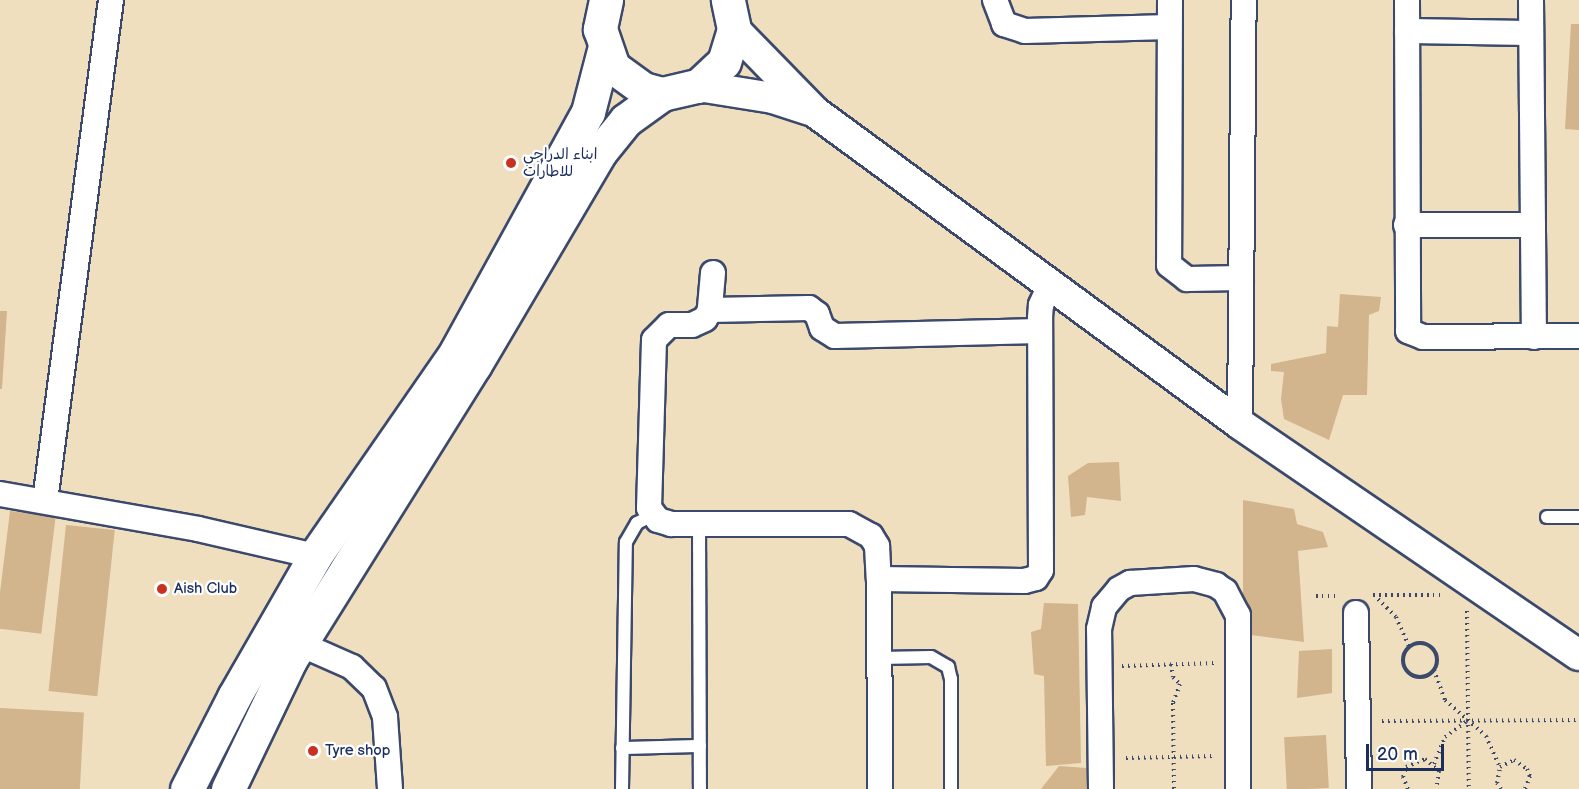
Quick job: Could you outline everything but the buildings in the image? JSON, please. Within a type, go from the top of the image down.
[{"type":"main road","points":[[586,0],[603,26],[626,80],[662,94]]},
{"type":"main road","points":[[228,789],[300,644],[474,366],[600,152],[626,120],[662,94],[698,86],[724,62],[731,9]]},
{"type":"main road","points":[[187,789],[229,706],[315,556],[456,352],[588,112],[603,26]]},
{"type":"street","points":[[45,501],[111,0]]},
{"type":"street","points":[[995,0],[998,15],[1014,29],[1169,27]]},
{"type":"street","points":[[1170,0],[1169,265],[1187,279],[1241,278]]},
{"type":"street","points":[[1240,424],[1244,0]]},
{"type":"street","points":[[1407,0],[1406,322],[1413,336],[1579,336]]},
{"type":"street","points":[[1531,0],[1534,337]]},
{"type":"street","points":[[731,9],[814,112],[1051,283],[1240,424],[1579,655]]},
{"type":"street","points":[[1407,32],[1531,33]]},
{"type":"street","points":[[698,86],[773,98],[814,112]]},
{"type":"street","points":[[1406,225],[1533,225]]},
{"type":"street","points":[[713,273],[710,309],[699,324],[669,325],[654,340],[648,500],[653,515],[664,523],[849,524],[862,528],[877,546],[880,789]]},
{"type":"street","points":[[879,579],[1024,581],[1036,578],[1041,570],[1040,331],[1041,305],[1051,283]]},
{"type":"street","points":[[710,309],[809,308],[817,314],[825,332],[835,336],[1040,331]]},
{"type":"street","points":[[0,494],[198,529],[315,556]]},
{"type":"street","points":[[1101,789],[1099,629],[1104,607],[1119,589],[1142,581],[1205,581],[1225,591],[1239,615],[1239,789]]},
{"type":"street","points":[[1356,601],[1359,789]]},
{"type":"street","points":[[300,644],[352,667],[374,688],[385,717],[390,789]]},
{"type":"lane","points":[[622,789],[626,542],[637,523],[653,515]]},
{"type":"lane","points":[[1547,517],[1579,517]]},
{"type":"lane","points":[[699,524],[700,789]]},
{"type":"lane","points":[[879,658],[931,657],[948,667],[951,679],[951,789]]},
{"type":"lane","points":[[622,748],[700,746]]},
{"type":"path","points":[[1372,595],[1396,617],[1409,646],[1403,661],[1405,669],[1420,677],[1434,670],[1438,663],[1432,647],[1425,643],[1409,646]]},
{"type":"path","points":[[1316,596],[1356,601],[1372,595],[1443,595]]},
{"type":"path","points":[[1469,789],[1467,595],[1492,595]]},
{"type":"path","points":[[1100,667],[1239,662]]},
{"type":"path","points":[[1171,664],[1173,677],[1180,684],[1173,703],[1174,789]]},
{"type":"path","points":[[1434,670],[1445,700],[1493,745],[1500,767]]},
{"type":"path","points":[[1358,721],[1579,720]]},
{"type":"path","points":[[1434,764],[1445,737],[1468,721]]},
{"type":"path","points":[[1101,758],[1239,756]]},
{"type":"path","points":[[1408,789],[1403,777],[1406,767],[1425,759],[1434,764],[1440,780],[1436,789]]},
{"type":"path","points":[[1501,789],[1496,775],[1500,767],[1514,760],[1521,763],[1530,776],[1525,789]]},
{"type":"place","name":"ابناء الدراجي للاطارات","points":[[511,163]]},
{"type":"place","name":"Aish Club","points":[[162,589]]},
{"type":"place","name":"Tyre shop","points":[[313,751]]}]
